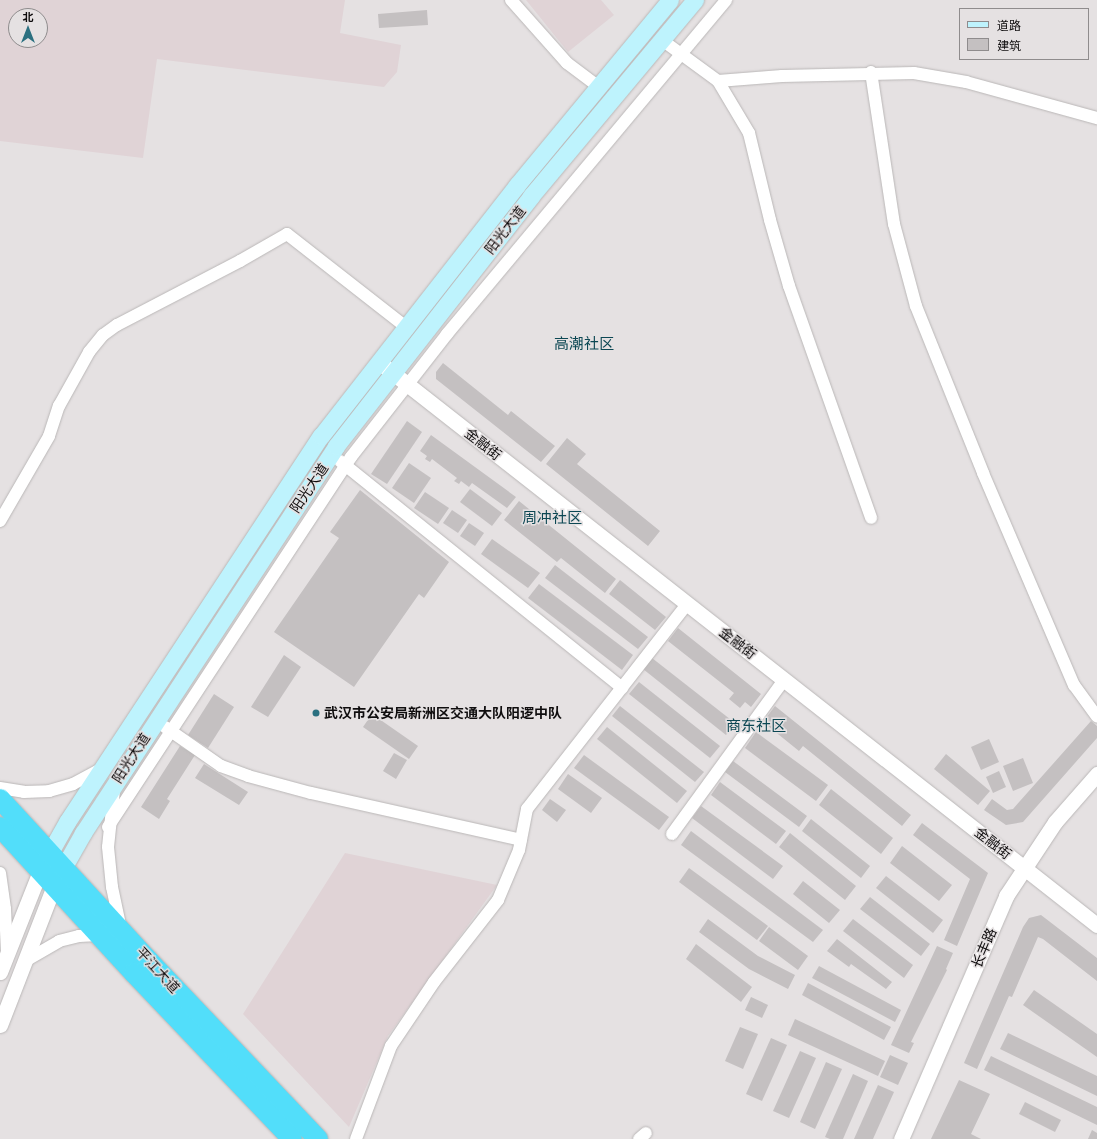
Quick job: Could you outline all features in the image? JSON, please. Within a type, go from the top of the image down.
[{"type":"highway","name":"平江大道","points":[[0,799],[121,931],[318,1139]]},
{"type":"highway","name":"平江大道","points":[[0,827],[99,935],[292,1139]]},
{"type":"main road","name":"阳光大道","points":[[40,871],[49,853],[104,766],[321,436],[517,185],[670,0]]},
{"type":"main road","name":"阳光大道","points":[[54,886],[63,868],[114,784],[331,454],[531,196],[695,0]]},
{"type":"street","points":[[511,0],[567,63],[599,87]]},
{"type":"street","points":[[108,827],[345,466],[407,385],[726,0]]},
{"type":"street","points":[[662,40],[718,81],[749,133],[770,220],[789,286],[871,518]]},
{"type":"street","points":[[718,81],[782,76],[871,72],[937,76],[1097,118]]},
{"type":"street","points":[[871,72],[894,224],[916,306],[983,473],[1074,685],[1097,717]]},
{"type":"street","points":[[0,521],[49,436],[59,406],[86,358],[103,335],[117,325],[240,261],[287,234],[406,327]]},
{"type":"street","name":"金融街","points":[[378,362],[1097,925]]},
{"type":"street","points":[[331,454],[622,688]]},
{"type":"street","points":[[356,1139],[391,1046],[434,982],[498,900],[521,840],[527,809],[687,604]]},
{"type":"street","points":[[672,834],[784,680]]},
{"type":"street","points":[[156,721],[221,766],[248,776],[311,793],[521,840]]},
{"type":"street","points":[[0,788],[36,792],[61,788],[84,779],[104,766]]},
{"type":"street","name":"长丰路","points":[[901,1139],[1006,896],[1055,822],[1097,774]]},
{"type":"street","points":[[114,784],[108,827],[110,874],[121,931]]},
{"type":"street","name":"阳光大道","points":[[0,972],[40,871]]},
{"type":"street","points":[[0,873],[5,909],[7,955]]},
{"type":"street","name":"阳光大道","points":[[0,1025],[54,886]]},
{"type":"street","points":[[24,961],[59,941],[79,936],[99,935]]},
{"type":"shaded area","points":[[0,0],[345,0],[340,33],[401,45],[397,72],[384,87],[157,59],[143,158],[0,141]]},
{"type":"shaded area","points":[[526,0],[601,0],[614,15],[568,52]]},
{"type":"shaded area","points":[[345,853],[497,885],[388,1036],[349,1127],[243,1014]]},
{"type":"building","points":[[427,10],[428,25],[379,28],[378,14]]},
{"type":"building","points":[[443,363],[508,415],[511,411],[555,446],[541,462],[436,379],[436,372]]},
{"type":"building","points":[[407,421],[422,432],[387,484],[371,474]]},
{"type":"building","points":[[431,435],[516,497],[507,508],[472,483],[469,487],[461,481],[459,484],[454,481],[457,478],[432,459],[430,462],[425,459],[427,456],[420,451]]},
{"type":"building","points":[[567,438],[586,454],[577,464],[660,531],[648,546],[546,464]]},
{"type":"building","points":[[409,463],[431,478],[414,503],[392,488]]},
{"type":"building","points":[[470,489],[502,513],[492,526],[460,502]]},
{"type":"building","points":[[360,490],[449,562],[424,598],[419,594],[354,687],[274,632],[339,538],[330,532]]},
{"type":"building","points":[[425,492],[449,508],[438,524],[414,508]]},
{"type":"building","points":[[519,501],[616,579],[605,593],[561,558],[557,562],[504,520]]},
{"type":"building","points":[[452,510],[467,520],[458,533],[443,523]]},
{"type":"building","points":[[469,523],[484,533],[475,546],[460,536]]},
{"type":"building","points":[[492,539],[540,573],[528,588],[481,554]]},
{"type":"building","points":[[555,565],[648,637],[638,649],[545,578]]},
{"type":"building","points":[[620,580],[666,617],[655,630],[609,594]]},
{"type":"building","points":[[539,584],[633,655],[622,670],[528,598]]},
{"type":"building","points":[[678,628],[761,694],[751,707],[745,702],[740,708],[729,699],[734,693],[668,641]]},
{"type":"building","points":[[284,655],[301,667],[268,717],[251,707]]},
{"type":"building","points":[[652,658],[735,723],[726,735],[643,669]]},
{"type":"building","points":[[639,682],[720,746],[710,758],[629,694]]},
{"type":"building","points":[[214,694],[234,707],[208,748],[188,735]]},
{"type":"building","points":[[620,706],[704,772],[695,782],[612,716]]},
{"type":"building","points":[[775,706],[911,815],[902,826],[803,746],[799,751],[763,722]]},
{"type":"building","points":[[372,714],[418,746],[409,759],[363,727]]},
{"type":"building","points":[[1091,721],[1097,726],[1097,738],[1023,822],[1006,825],[984,810],[992,799],[1007,810],[1013,809]]},
{"type":"building","points":[[607,727],[687,791],[677,803],[597,739]]},
{"type":"building","points":[[756,732],[828,785],[816,801],[745,748]]},
{"type":"building","points":[[989,739],[999,762],[981,770],[971,747]]},
{"type":"building","points":[[180,746],[195,755],[167,799],[170,801],[159,819],[141,807]]},
{"type":"building","points":[[394,753],[407,760],[396,779],[383,771]]},
{"type":"building","points":[[946,754],[990,791],[978,805],[934,769]]},
{"type":"building","points":[[584,755],[669,817],[659,830],[574,768]]},
{"type":"building","points":[[1023,758],[1033,783],[1013,791],[1003,766]]},
{"type":"building","points":[[733,761],[807,816],[799,827],[725,772]]},
{"type":"building","points":[[204,764],[248,792],[239,805],[195,778]]},
{"type":"building","points":[[999,771],[1006,787],[993,793],[986,777]]},
{"type":"building","points":[[568,774],[602,798],[591,813],[558,789]]},
{"type":"building","points":[[720,782],[786,831],[776,844],[711,795]]},
{"type":"building","points":[[831,789],[893,838],[881,854],[819,805]]},
{"type":"building","points":[[550,799],[566,810],[557,822],[542,810]]},
{"type":"building","points":[[701,806],[783,866],[773,879],[692,818]]},
{"type":"building","points":[[811,819],[870,866],[861,878],[802,831]]},
{"type":"building","points":[[922,823],[988,873],[957,946],[944,940],[970,879],[913,835]]},
{"type":"building","points":[[691,831],[823,930],[813,942],[681,845]]},
{"type":"building","points":[[790,833],[856,886],[845,900],[779,847]]},
{"type":"building","points":[[902,846],[952,885],[939,901],[890,863]]},
{"type":"building","points":[[689,868],[768,926],[757,940],[679,882]]},
{"type":"building","points":[[886,876],[943,920],[933,933],[876,888]]},
{"type":"building","points":[[803,881],[840,910],[829,923],[793,894]]},
{"type":"building","points":[[870,897],[930,944],[921,956],[860,909]]},
{"type":"building","points":[[1041,915],[1097,958],[1097,981],[1043,939],[1038,937],[1012,997],[1009,996],[977,1069],[964,1063],[1023,927],[1029,918]]},
{"type":"building","points":[[708,919],[758,956],[795,975],[788,989],[749,969],[699,932]]},
{"type":"building","points":[[853,919],[913,965],[904,978],[843,931]]},
{"type":"building","points":[[769,927],[808,956],[798,970],[759,941]]},
{"type":"building","points":[[837,939],[892,982],[886,989],[851,964],[849,967],[827,951]]},
{"type":"building","points":[[696,944],[752,987],[741,1002],[686,959]]},
{"type":"building","points":[[937,946],[953,953],[946,969],[947,970],[911,1042],[914,1043],[909,1053],[891,1045]]},
{"type":"building","points":[[819,966],[901,1010],[895,1022],[812,978]]},
{"type":"building","points":[[808,983],[891,1027],[884,1040],[802,995]]},
{"type":"building","points":[[1034,990],[1097,1034],[1097,1057],[1023,1005]]},
{"type":"building","points":[[751,997],[768,1005],[762,1018],[745,1010]]},
{"type":"building","points":[[795,1019],[885,1061],[878,1076],[788,1035]]},
{"type":"building","points":[[740,1027],[758,1034],[743,1069],[725,1061]]},
{"type":"building","points":[[1008,1033],[1097,1076],[1097,1096],[1000,1049]]},
{"type":"building","points":[[771,1038],[787,1045],[762,1101],[746,1094]]},
{"type":"building","points":[[800,1051],[816,1058],[789,1118],[773,1111]]},
{"type":"building","points":[[890,1055],[908,1063],[898,1085],[880,1077]]},
{"type":"building","points":[[991,1056],[1097,1107],[1097,1125],[984,1070]]},
{"type":"building","points":[[826,1062],[842,1069],[815,1129],[800,1122]]},
{"type":"building","points":[[853,1074],[868,1081],[843,1139],[830,1139],[825,1137]]},
{"type":"building","points":[[959,1080],[990,1094],[971,1134],[981,1139],[931,1139]]},
{"type":"building","points":[[878,1085],[894,1092],[873,1139],[854,1139]]},
{"type":"building","points":[[1025,1102],[1061,1120],[1055,1132],[1019,1114]]},
{"type":"building","points":[[1092,1130],[1097,1133],[1097,1139],[1088,1139]]},
{"type":"place","name":"武汉市公安局新洲区交通大队阳逻中队","points":[[316,713]]},
{"type":"district","name":"高潮社区","points":[[584,344]]},
{"type":"district","name":"周冲社区","points":[[552,518]]},
{"type":"district","name":"商东社区","points":[[756,726]]}]
